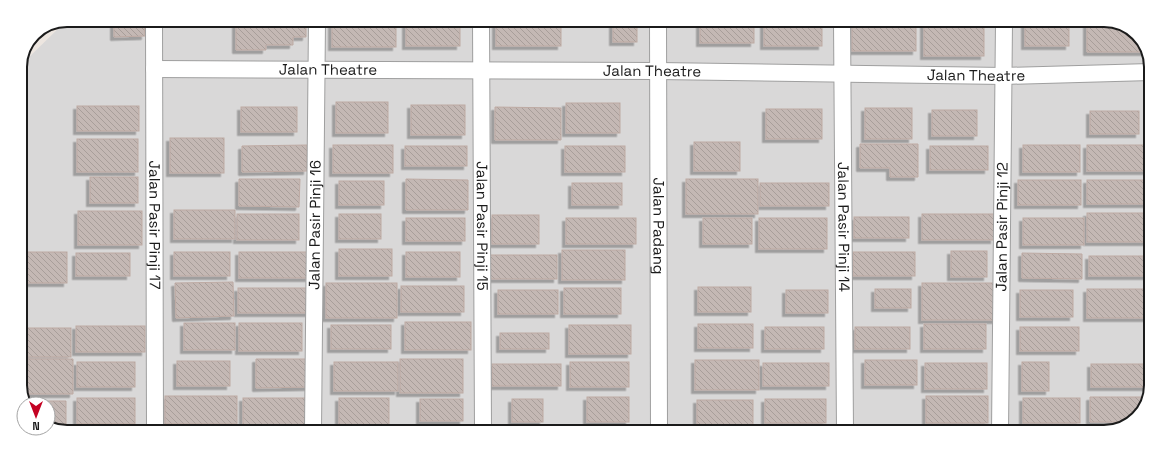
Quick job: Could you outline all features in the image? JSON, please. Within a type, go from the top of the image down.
[{"type":"street","name":"Jalan Pasir Pinji 17","points":[[154,27],[155,425]]},
{"type":"street","name":"Jalan Pasir Pinji 16","points":[[313,425],[317,27]]},
{"type":"street","name":"Jalan Pasir Pinji 15","points":[[481,27],[483,425]]},
{"type":"street","name":"Jalan Padang","points":[[658,27],[659,425]]},
{"type":"street","name":"Jalan Pasir Pinji 14","points":[[842,27],[845,425]]},
{"type":"street","name":"Jalan Pasir Pinji 12","points":[[1000,425],[1004,27]]},
{"type":"street","name":"Jalan Theatre","points":[[154,69],[658,71],[1004,76],[1144,72]]},
{"type":"shaded area","points":[[67,27],[1104,27],[1117,29],[1122,31],[1136,43],[1141,52],[1144,64],[1144,385],[1142,398],[1139,405],[1130,415],[1122,421],[1109,425],[62,425],[56,424],[56,396],[29,396],[27,388],[28,59],[59,28]]},
{"type":"building","points":[[114,27],[144,27],[145,36],[114,37]]},
{"type":"building","points":[[236,27],[306,27],[306,37],[293,37],[293,45],[266,45],[266,50],[236,50]]},
{"type":"building","points":[[332,27],[396,27],[396,47],[332,47]]},
{"type":"building","points":[[406,27],[460,27],[460,46],[406,46]]},
{"type":"building","points":[[496,27],[561,27],[561,46],[496,46]]},
{"type":"building","points":[[613,27],[637,27],[637,42],[613,42]]},
{"type":"building","points":[[700,27],[754,27],[754,43],[700,43]]},
{"type":"building","points":[[764,27],[822,27],[822,46],[764,46]]},
{"type":"building","points":[[852,27],[916,27],[916,51],[852,51]]},
{"type":"building","points":[[924,27],[984,27],[984,56],[924,56]]},
{"type":"building","points":[[1025,27],[1069,27],[1069,46],[1025,46]]},
{"type":"building","points":[[1087,27],[1104,27],[1122,31],[1136,43],[1141,52],[1087,52]]},
{"type":"building","points":[[336,102],[388,102],[388,133],[336,133]]},
{"type":"building","points":[[566,103],[620,103],[620,133],[566,133]]},
{"type":"building","points":[[411,105],[465,105],[465,135],[411,135]]},
{"type":"building","points":[[77,106],[139,106],[139,131],[77,131]]},
{"type":"building","points":[[241,107],[297,107],[297,132],[241,132]]},
{"type":"building","points":[[495,107],[561,108],[561,140],[495,140]]},
{"type":"building","points":[[865,108],[912,108],[912,139],[865,139]]},
{"type":"building","points":[[766,109],[822,109],[822,139],[766,139]]},
{"type":"building","points":[[932,110],[977,110],[977,136],[932,136]]},
{"type":"building","points":[[1090,111],[1139,111],[1139,134],[1090,134]]},
{"type":"building","points":[[170,138],[224,138],[224,173],[170,173]]},
{"type":"building","points":[[77,139],[138,139],[138,172],[77,172]]},
{"type":"building","points":[[694,142],[740,142],[740,171],[694,171]]},
{"type":"building","points":[[860,144],[918,144],[918,177],[890,177],[890,168],[860,168]]},
{"type":"building","points":[[307,145],[307,171],[242,172],[242,146]]},
{"type":"building","points":[[333,145],[393,145],[393,173],[333,173]]},
{"type":"building","points":[[1023,145],[1080,145],[1080,172],[1023,172]]},
{"type":"building","points":[[1087,145],[1144,145],[1144,171],[1087,171]]},
{"type":"building","points":[[405,146],[467,146],[467,166],[405,166]]},
{"type":"building","points":[[565,146],[625,146],[625,172],[565,172]]},
{"type":"building","points":[[930,146],[988,146],[988,170],[930,170]]},
{"type":"building","points":[[90,177],[138,177],[138,203],[90,203]]},
{"type":"building","points":[[239,179],[300,179],[299,207],[239,206]]},
{"type":"building","points":[[406,179],[468,180],[468,210],[406,210]]},
{"type":"building","points":[[686,179],[758,179],[758,214],[686,214]]},
{"type":"building","points":[[1018,180],[1081,180],[1081,205],[1018,205]]},
{"type":"building","points":[[1087,180],[1144,180],[1144,204],[1087,204]]},
{"type":"building","points":[[339,181],[384,181],[384,205],[339,205]]},
{"type":"building","points":[[572,183],[622,183],[622,205],[572,205]]},
{"type":"building","points":[[760,183],[829,183],[829,206],[760,206]]},
{"type":"building","points":[[174,210],[235,210],[235,239],[174,239]]},
{"type":"building","points":[[78,211],[142,211],[142,245],[78,245]]},
{"type":"building","points":[[1087,213],[1144,213],[1144,242],[1087,242]]},
{"type":"building","points":[[237,214],[299,214],[299,240],[237,240]]},
{"type":"building","points":[[339,214],[381,214],[381,239],[339,239]]},
{"type":"building","points":[[922,214],[994,214],[994,240],[922,240]]},
{"type":"building","points":[[492,215],[539,215],[539,244],[492,244]]},
{"type":"building","points":[[854,217],[909,217],[909,238],[854,238]]},
{"type":"building","points":[[406,218],[465,218],[465,241],[406,241]]},
{"type":"building","points":[[566,218],[636,218],[636,244],[566,244]]},
{"type":"building","points":[[703,218],[752,218],[752,244],[703,244]]},
{"type":"building","points":[[759,218],[827,218],[827,249],[759,249]]},
{"type":"building","points":[[1023,218],[1084,218],[1084,245],[1023,245]]},
{"type":"building","points":[[339,249],[392,249],[392,276],[339,276]]},
{"type":"building","points":[[562,250],[625,250],[625,280],[562,280]]},
{"type":"building","points":[[951,251],[987,251],[987,277],[951,277]]},
{"type":"building","points":[[27,252],[67,252],[67,283],[27,283]]},
{"type":"building","points":[[174,252],[230,252],[230,276],[174,276]]},
{"type":"building","points":[[239,252],[309,252],[309,278],[239,278]]},
{"type":"building","points":[[406,252],[460,252],[460,277],[406,277]]},
{"type":"building","points":[[853,252],[915,252],[915,276],[853,276]]},
{"type":"building","points":[[76,253],[130,253],[130,276],[76,276]]},
{"type":"building","points":[[1022,253],[1082,254],[1082,279],[1022,278]]},
{"type":"building","points":[[490,255],[557,255],[557,279],[490,279]]},
{"type":"building","points":[[1089,256],[1144,256],[1144,276],[1089,276]]},
{"type":"building","points":[[233,282],[234,316],[176,318],[175,283]]},
{"type":"building","points":[[326,283],[397,283],[397,318],[326,318]]},
{"type":"building","points":[[922,283],[996,283],[996,320],[922,320]]},
{"type":"building","points":[[401,286],[464,286],[464,312],[401,312]]},
{"type":"building","points":[[698,287],[751,287],[751,312],[698,312]]},
{"type":"building","points":[[238,288],[309,288],[309,313],[238,313]]},
{"type":"building","points":[[564,288],[621,288],[621,314],[564,314]]},
{"type":"building","points":[[875,289],[911,289],[911,308],[875,308]]},
{"type":"building","points":[[1087,289],[1144,289],[1144,318],[1087,318]]},
{"type":"building","points":[[498,290],[558,290],[558,314],[498,314]]},
{"type":"building","points":[[786,290],[828,290],[828,313],[786,313]]},
{"type":"building","points":[[1020,290],[1073,290],[1073,317],[1020,317]]},
{"type":"building","points":[[405,322],[471,322],[471,350],[405,350]]},
{"type":"building","points":[[184,323],[235,323],[235,350],[184,350]]},
{"type":"building","points":[[239,323],[302,323],[302,351],[239,351]]},
{"type":"building","points":[[698,324],[753,324],[753,348],[698,348]]},
{"type":"building","points":[[924,324],[986,324],[986,349],[924,349]]},
{"type":"building","points":[[331,325],[391,325],[391,349],[331,349]]},
{"type":"building","points":[[569,325],[631,325],[631,354],[569,354]]},
{"type":"building","points":[[76,326],[145,326],[145,352],[76,352]]},
{"type":"building","points":[[765,327],[824,327],[824,349],[765,349]]},
{"type":"building","points":[[855,327],[910,327],[910,349],[855,349]]},
{"type":"building","points":[[1020,327],[1079,327],[1079,351],[1020,351]]},
{"type":"building","points":[[27,328],[71,328],[71,357],[27,357]]},
{"type":"building","points":[[500,333],[549,333],[549,349],[500,349]]},
{"type":"building","points":[[27,359],[73,359],[73,394],[28,394]]},
{"type":"building","points":[[256,359],[309,359],[309,387],[256,388]]},
{"type":"building","points":[[400,359],[463,359],[463,393],[400,393]]},
{"type":"building","points":[[695,360],[759,360],[759,390],[695,390]]},
{"type":"building","points":[[865,360],[917,360],[917,385],[865,385]]},
{"type":"building","points":[[177,361],[230,361],[230,386],[177,386]]},
{"type":"building","points":[[77,362],[135,362],[135,387],[77,387]]},
{"type":"building","points":[[334,362],[398,362],[398,391],[334,391]]},
{"type":"building","points":[[570,362],[629,362],[629,387],[570,387]]},
{"type":"building","points":[[1022,362],[1049,362],[1049,391],[1022,391]]},
{"type":"building","points":[[763,363],[829,363],[829,386],[763,386]]},
{"type":"building","points":[[925,363],[987,363],[987,389],[925,389]]},
{"type":"building","points":[[492,364],[561,364],[561,386],[492,386]]},
{"type":"building","points":[[1091,364],[1144,364],[1144,387],[1091,387]]},
{"type":"building","points":[[165,396],[237,396],[237,424],[165,424]]},
{"type":"building","points":[[926,396],[988,396],[988,423],[926,423]]},
{"type":"building","points":[[587,397],[629,397],[629,422],[587,422]]},
{"type":"building","points":[[1090,397],[1142,397],[1136,409],[1122,421],[1090,422]]},
{"type":"building","points":[[77,398],[135,398],[135,424],[77,424]]},
{"type":"building","points":[[243,398],[307,398],[307,425],[243,425]]},
{"type":"building","points":[[339,398],[389,398],[389,425],[339,425]]},
{"type":"building","points":[[1023,398],[1080,398],[1080,423],[1023,423]]},
{"type":"building","points":[[420,399],[463,399],[463,421],[420,421]]},
{"type":"building","points":[[512,399],[543,399],[543,422],[512,422]]},
{"type":"building","points":[[765,399],[826,399],[826,423],[765,423]]},
{"type":"building","points":[[697,400],[753,400],[753,425],[697,425]]},
{"type":"building","points":[[56,401],[66,401],[66,425],[56,424]]}]
